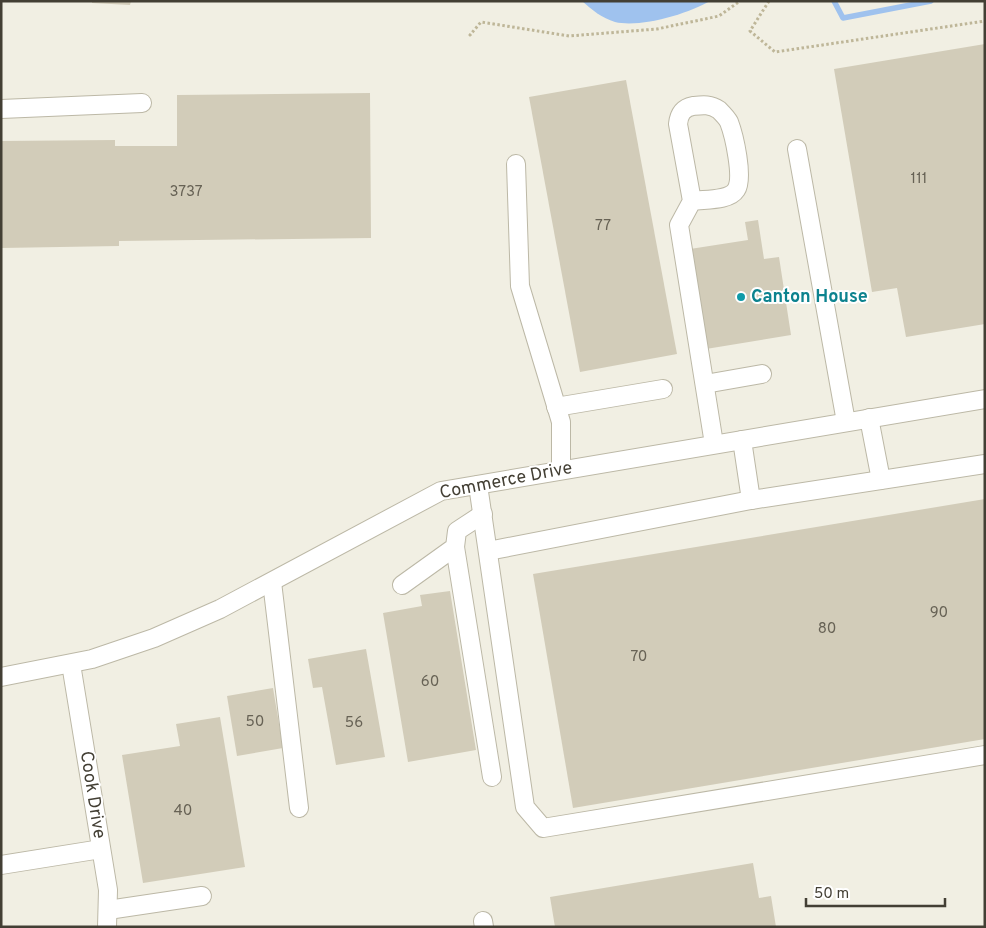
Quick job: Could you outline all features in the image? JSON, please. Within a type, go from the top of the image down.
[{"type":"street","points":[[1,109],[142,103]]},
{"type":"street","points":[[692,201],[728,196],[736,190],[740,177],[734,140],[728,121],[719,110],[708,104],[687,107],[679,115],[678,124],[692,201],[678,225],[714,444]]},
{"type":"street","points":[[797,149],[846,422]]},
{"type":"street","points":[[516,164],[520,286],[561,422],[561,470]]},
{"type":"street","points":[[704,384],[762,374]]},
{"type":"street","points":[[556,407],[662,389]]},
{"type":"street","name":"Commerce Drive","points":[[1,677],[92,659],[154,638],[220,610],[441,491],[985,399]]},
{"type":"street","points":[[869,418],[881,480]]},
{"type":"street","points":[[742,440],[751,500]]},
{"type":"street","points":[[488,551],[751,500],[985,464]]},
{"type":"street","points":[[478,485],[525,807],[543,828],[985,755]]},
{"type":"street","points":[[483,514],[457,531],[455,547],[492,776]]},
{"type":"street","points":[[402,585],[455,547]]},
{"type":"street","points":[[272,582],[299,808]]},
{"type":"street","name":"Cook Drive","points":[[71,664],[108,890],[108,918]]},
{"type":"street","points":[[1,865],[101,849]]},
{"type":"street","points":[[108,918],[202,896]]},
{"type":"path","points":[[471,34],[481,22],[570,36],[657,29],[720,16],[740,1]]},
{"type":"path","points":[[769,1],[750,31],[775,52],[985,21]]},
{"type":"water","points":[[582,1],[710,1],[689,11],[664,19],[625,23],[615,22],[606,18],[593,11]]},
{"type":"building","points":[[92,1],[131,1],[130,5],[92,3]]},
{"type":"building","points":[[985,44],[985,324],[906,337],[897,288],[872,292],[834,69]]},
{"type":"building","points":[[626,80],[677,354],[580,372],[529,97]]},
{"type":"building","points":[[370,93],[371,238],[119,241],[119,246],[1,248],[1,141],[115,140],[115,146],[177,146],[177,95]]},
{"type":"building","name":"Canton House","points":[[758,220],[764,259],[779,257],[791,335],[706,349],[690,249],[748,240],[745,222]]},
{"type":"building","points":[[985,499],[985,739],[573,808],[533,574]]},
{"type":"building","points":[[450,591],[476,750],[408,762],[383,613],[422,606],[420,595]]},
{"type":"building","points":[[366,649],[385,757],[336,765],[322,687],[313,688],[308,659]]},
{"type":"building","points":[[273,688],[283,748],[237,756],[227,696]]},
{"type":"building","points":[[220,717],[245,867],[143,883],[122,755],[180,746],[176,724]]},
{"type":"building","points":[[753,863],[759,898],[771,896],[776,927],[555,927],[550,897]]},
{"type":"waterway","points":[[834,1],[843,18],[931,1]]},
{"type":"place","name":"Canton House","points":[[741,297]]}]
